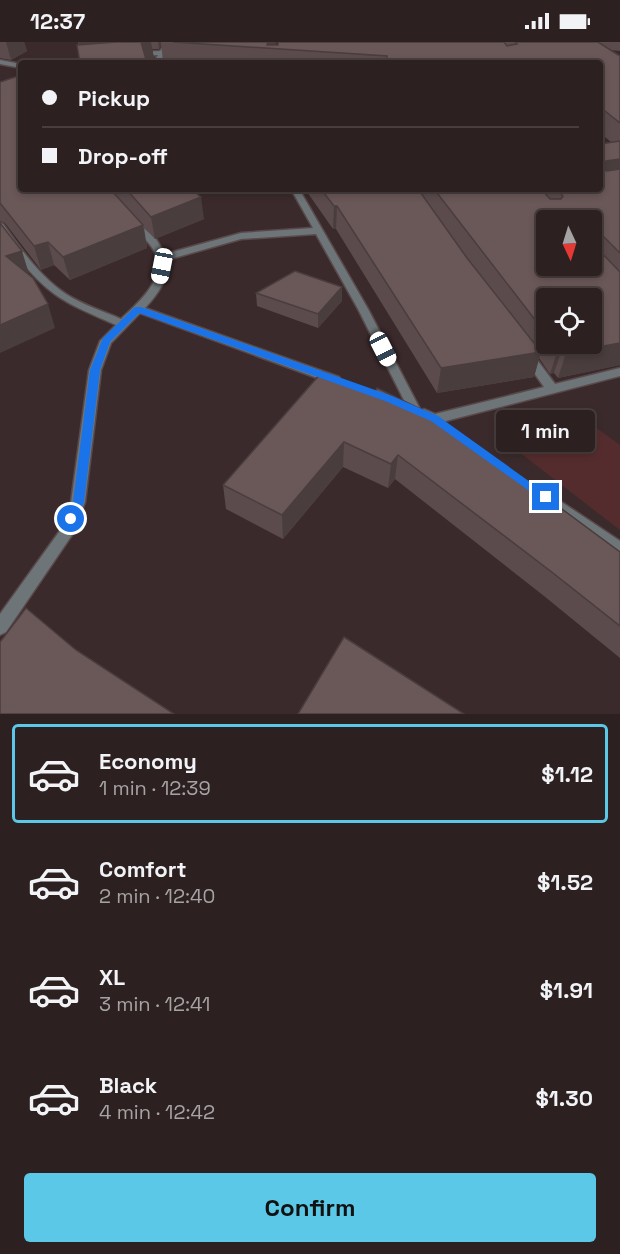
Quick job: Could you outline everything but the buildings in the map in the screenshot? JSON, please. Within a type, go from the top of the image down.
[{"type":"street","points":[[157,60],[169,42]]},
{"type":"street","points":[[132,54],[160,53]]},
{"type":"street","points":[[90,60],[103,58]]},
{"type":"street","points":[[0,62],[18,65]]},
{"type":"street","points":[[297,192],[363,309],[414,410]]},
{"type":"street","points":[[0,627],[65,535],[74,513],[78,502],[95,370],[106,340],[151,296],[159,280],[162,266],[160,252],[126,215]]},
{"type":"street","points":[[0,226],[55,291],[123,324]]},
{"type":"street","points":[[161,258],[242,236],[318,231]]},
{"type":"street","points":[[138,309],[344,383]]},
{"type":"street","points":[[518,343],[552,389]]},
{"type":"street","points":[[434,418],[620,372]]},
{"type":"street","points":[[397,402],[434,418],[454,432]]},
{"type":"street","points":[[532,487],[620,549]]},
{"type":"shaded area","points":[[574,412],[620,445],[620,530],[519,452]]},
{"type":"route","points":[[71,519],[78,502],[95,370],[106,340],[138,309],[388,398],[434,418],[546,497]]}]
